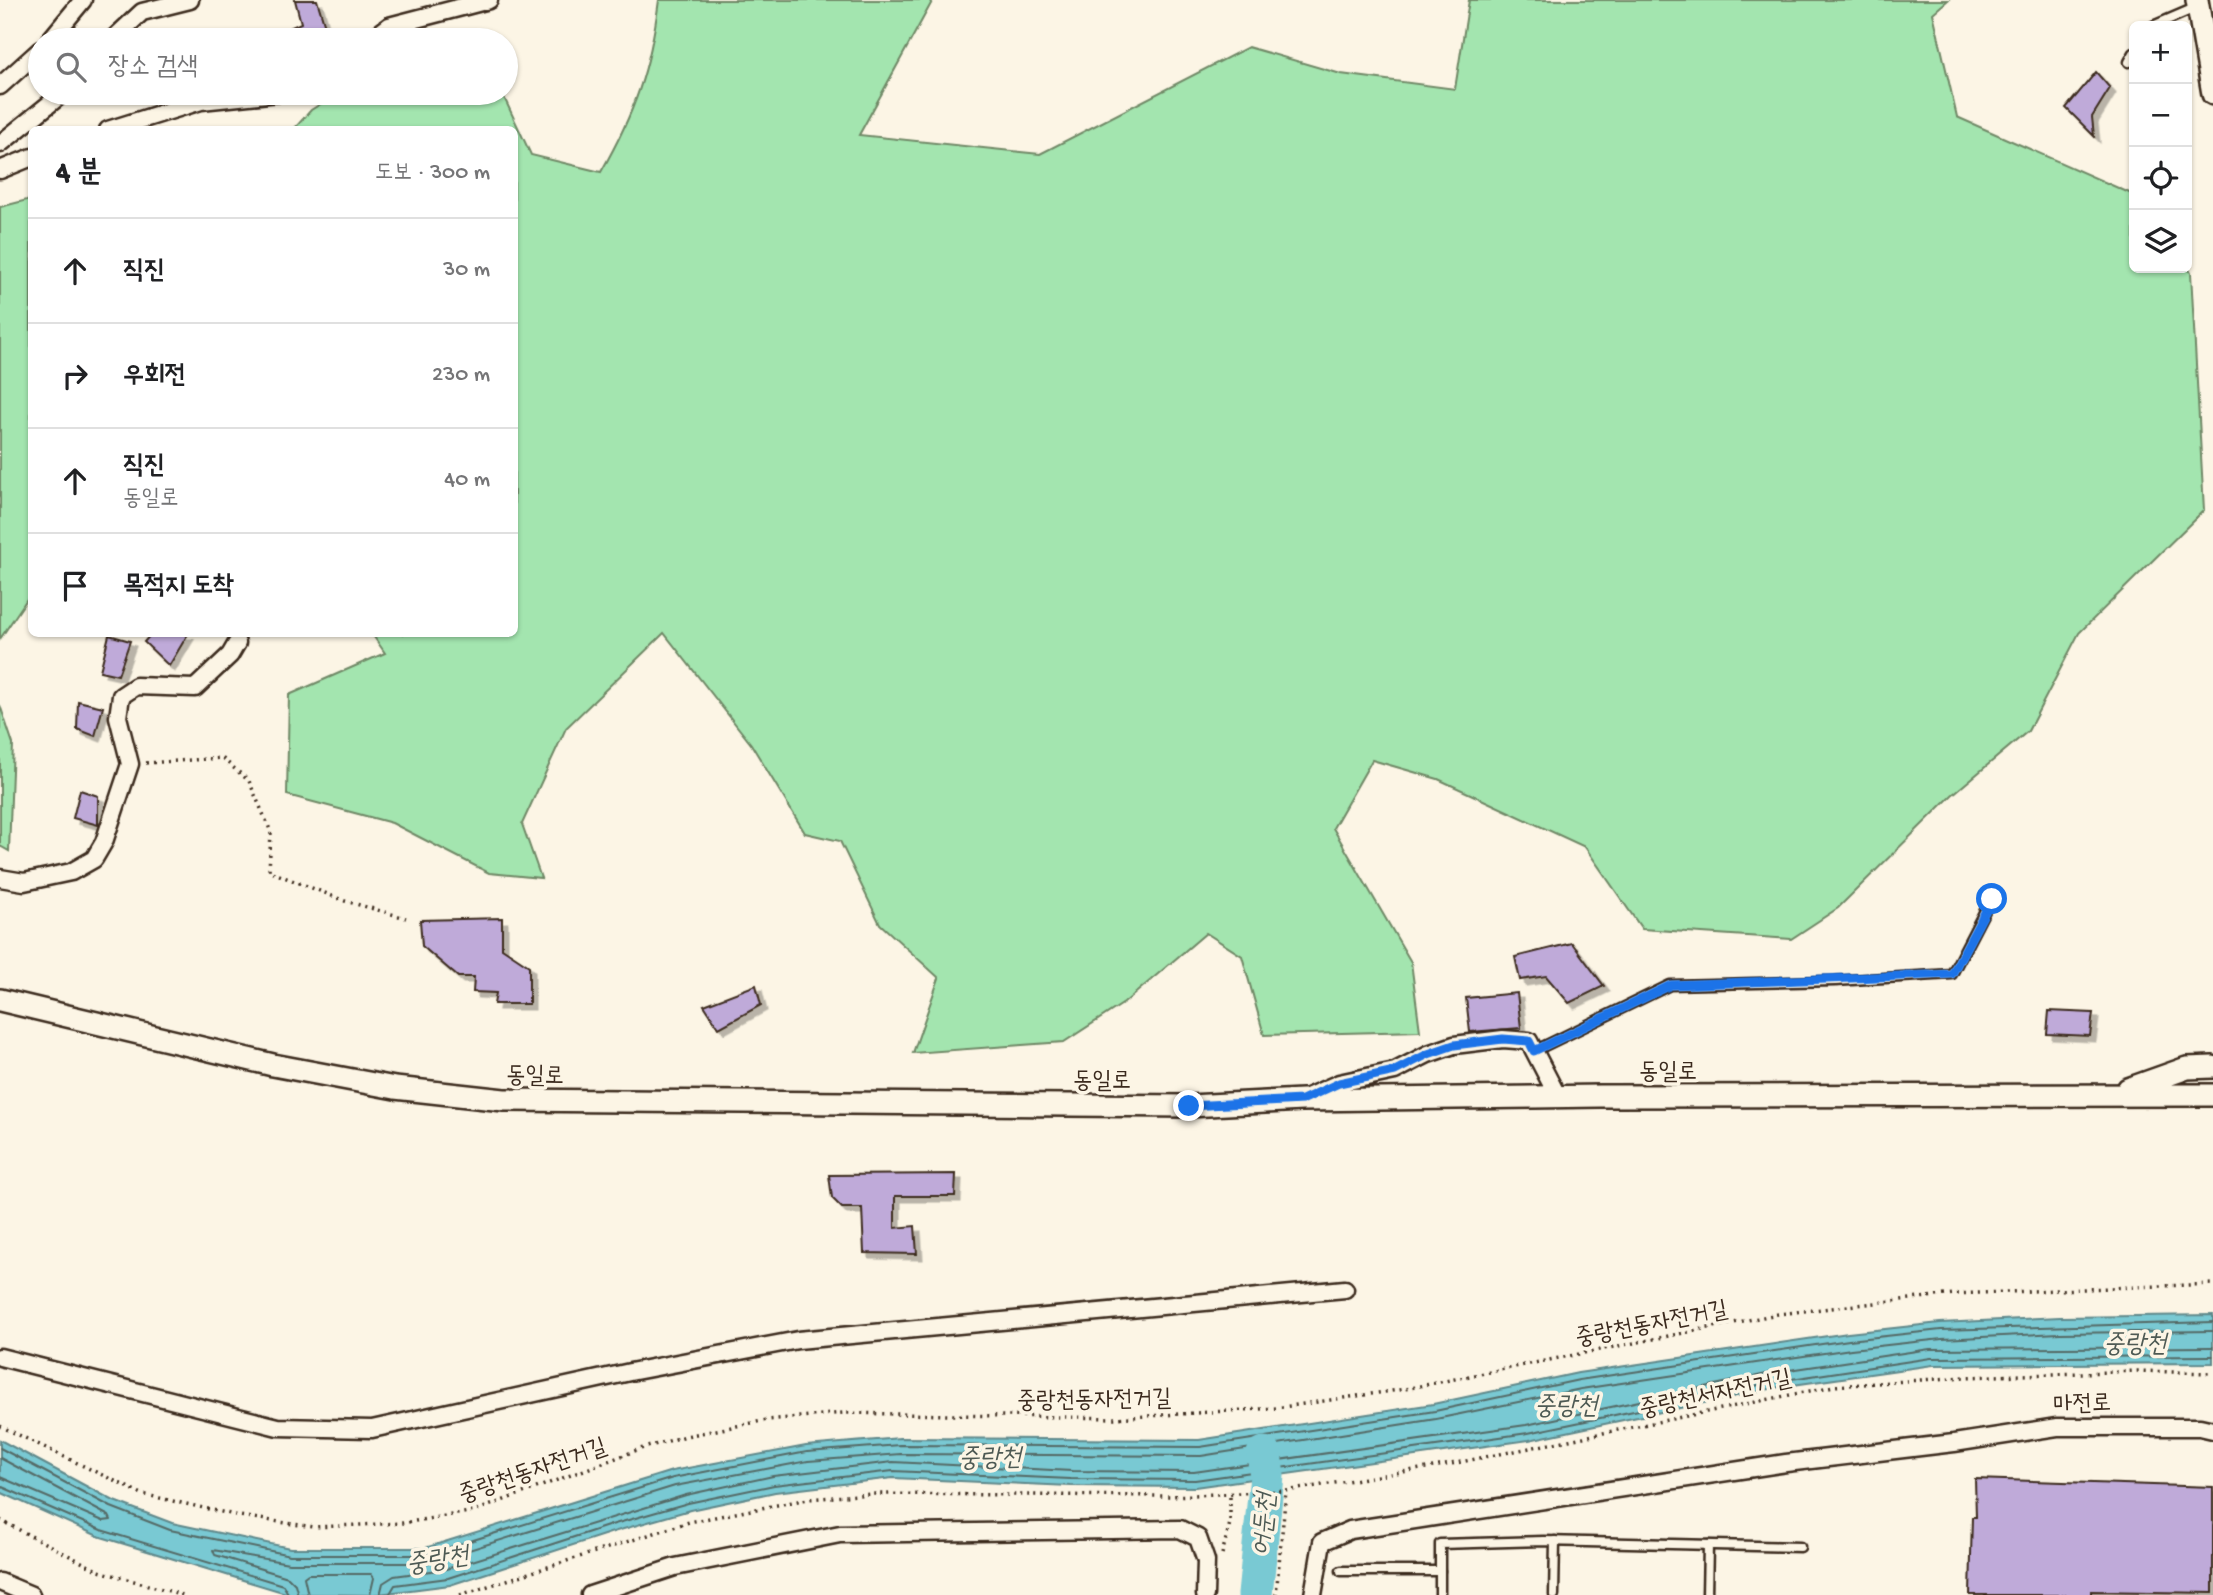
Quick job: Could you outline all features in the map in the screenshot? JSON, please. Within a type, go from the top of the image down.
[{"type":"street","points":[[60,28],[83,0]]},
{"type":"street","points":[[125,28],[142,12],[190,0]]},
{"type":"street","points":[[386,28],[489,0]]},
{"type":"street","points":[[2197,3],[2213,94]]},
{"type":"street","points":[[0,86],[28,61]]},
{"type":"street","points":[[0,144],[48,105]]},
{"type":"street","points":[[121,126],[188,105]]},
{"type":"street","points":[[0,170],[28,159]]},
{"type":"street","points":[[0,878],[24,882],[71,872],[94,859],[104,842],[130,764],[118,717],[121,696],[136,686],[195,688],[230,655],[237,643]]},
{"type":"street","name":"동일로","points":[[0,1000],[273,1065],[395,1088],[504,1100],[1189,1106],[1302,1100],[1558,1097],[2115,1093],[2213,1095]]},
{"type":"street","points":[[1302,1100],[1339,1083],[1395,1071],[1428,1054],[1454,1045],[1503,1039],[1529,1041],[1558,1097]]},
{"type":"street","points":[[2115,1093],[2187,1068],[2213,1067]]},
{"type":"street","points":[[0,1357],[278,1427],[372,1429],[630,1372],[798,1340],[1345,1289]]},
{"type":"street","name":"마전로","points":[[1313,1595],[1322,1542],[1350,1530],[1786,1463],[1954,1444],[2057,1427],[2200,1427],[2213,1430]]},
{"type":"street","points":[[590,1595],[675,1567],[807,1539],[840,1534],[998,1530],[1180,1529],[1198,1538],[1206,1560],[1206,1588]]},
{"type":"street","points":[[0,1583],[30,1595]]},
{"type":"lane","points":[[2163,21],[2197,3]]},
{"type":"lane","points":[[1534,1051],[1671,985],[1952,974],[1992,899]]},
{"type":"lane","points":[[1554,1595],[1555,1541]]},
{"type":"lane","points":[[1440,1595],[1440,1544],[1555,1541],[1800,1547]]},
{"type":"lane","points":[[1707,1595],[1708,1545]]},
{"type":"lane","points":[[1341,1571],[1440,1571]]},
{"type":"path","points":[[130,764],[222,758],[249,781],[271,832],[269,871],[345,901],[407,918]]},
{"type":"path","name":"중랑천동자전거길","points":[[0,1426],[142,1494],[239,1516],[314,1527],[403,1522],[475,1511],[639,1449],[669,1440],[767,1420],[843,1413],[1115,1418],[1276,1408],[1405,1389],[1778,1314],[1954,1294],[2213,1284]]},
{"type":"path","name":"중랑천서자전거길","points":[[1206,1588],[1221,1562],[1230,1523],[1230,1494],[1286,1491],[1451,1464],[1834,1386],[1965,1377],[2138,1371],[2213,1373]]},
{"type":"path","points":[[1276,1595],[1286,1491]]},
{"type":"path","points":[[0,1520],[99,1571],[183,1595]]},
{"type":"green space","points":[[659,0],[933,0],[859,135],[1040,154],[1248,47],[1341,74],[1455,89],[1469,0],[1948,0],[1933,13],[1957,117],[2129,193],[2129,273],[2191,273],[2204,510],[2079,633],[2028,731],[1952,795],[1838,908],[1791,939],[1642,929],[1585,847],[1438,779],[1372,760],[1333,828],[1411,962],[1420,1031],[1264,1035],[1242,956],[1206,933],[1124,1003],[1064,1042],[913,1053],[939,978],[880,924],[840,841],[805,833],[751,744],[664,633],[566,728],[522,824],[541,878],[489,873],[392,823],[287,795],[289,695],[385,653],[374,637],[518,637],[518,127],[531,155],[601,172],[623,130],[646,69]]},
{"type":"green space","points":[[319,105],[508,105],[517,126],[297,126]]},
{"type":"green space","points":[[28,200],[28,597],[0,639],[0,207]]},
{"type":"green space","points":[[0,705],[13,744],[9,851],[0,846]]},
{"type":"water","name":"중랑천","points":[[2213,1315],[2213,1363],[1933,1365],[1779,1387],[1529,1440],[1195,1487],[1071,1486],[893,1478],[775,1492],[690,1510],[613,1532],[450,1585],[371,1595],[289,1594],[98,1536],[0,1492],[0,1440],[114,1501],[172,1523],[290,1548],[425,1548],[672,1471],[806,1446],[900,1438],[1199,1440],[1433,1404],[1578,1373],[1848,1333],[1940,1323],[2060,1317]]},
{"type":"building","points":[[295,0],[317,0],[325,28],[290,28],[301,23]]},
{"type":"building","points":[[2096,72],[2110,88],[2092,117],[2094,136],[2066,108]]},
{"type":"building","points":[[108,637],[130,641],[118,675],[100,671]]},
{"type":"building","points":[[148,637],[186,637],[169,666],[144,642]]},
{"type":"building","points":[[78,701],[103,707],[95,736],[77,729]]},
{"type":"building","points":[[80,790],[98,796],[98,825],[73,818]]},
{"type":"building","points":[[502,918],[502,948],[529,966],[529,1004],[494,1004],[496,993],[473,992],[474,977],[458,977],[422,946],[420,920]]},
{"type":"building","points":[[1572,943],[1604,986],[1569,1003],[1546,976],[1520,980],[1515,957]]},
{"type":"building","points":[[756,985],[761,1005],[719,1028],[704,1005]]},
{"type":"building","points":[[1517,993],[1521,1028],[1470,1032],[1466,998]]},
{"type":"building","points":[[2049,1011],[2093,1013],[2090,1036],[2047,1034]]},
{"type":"building","points":[[956,1174],[955,1196],[895,1196],[895,1228],[915,1226],[917,1254],[864,1253],[862,1208],[842,1208],[832,1198],[829,1175]]},
{"type":"building","points":[[1975,1479],[2213,1487],[2213,1593],[2091,1591],[2091,1595],[1970,1595],[1972,1517],[1976,1517]]},
{"type":"waterway","name":"어둔천","points":[[1255,1595],[1267,1476],[1264,1454]]},
{"type":"route","points":[[1189,1106],[1302,1100],[1339,1083],[1395,1071],[1428,1054],[1454,1045],[1503,1039],[1529,1041],[1534,1051],[1671,985],[1835,981],[1952,974],[1992,899]]}]
